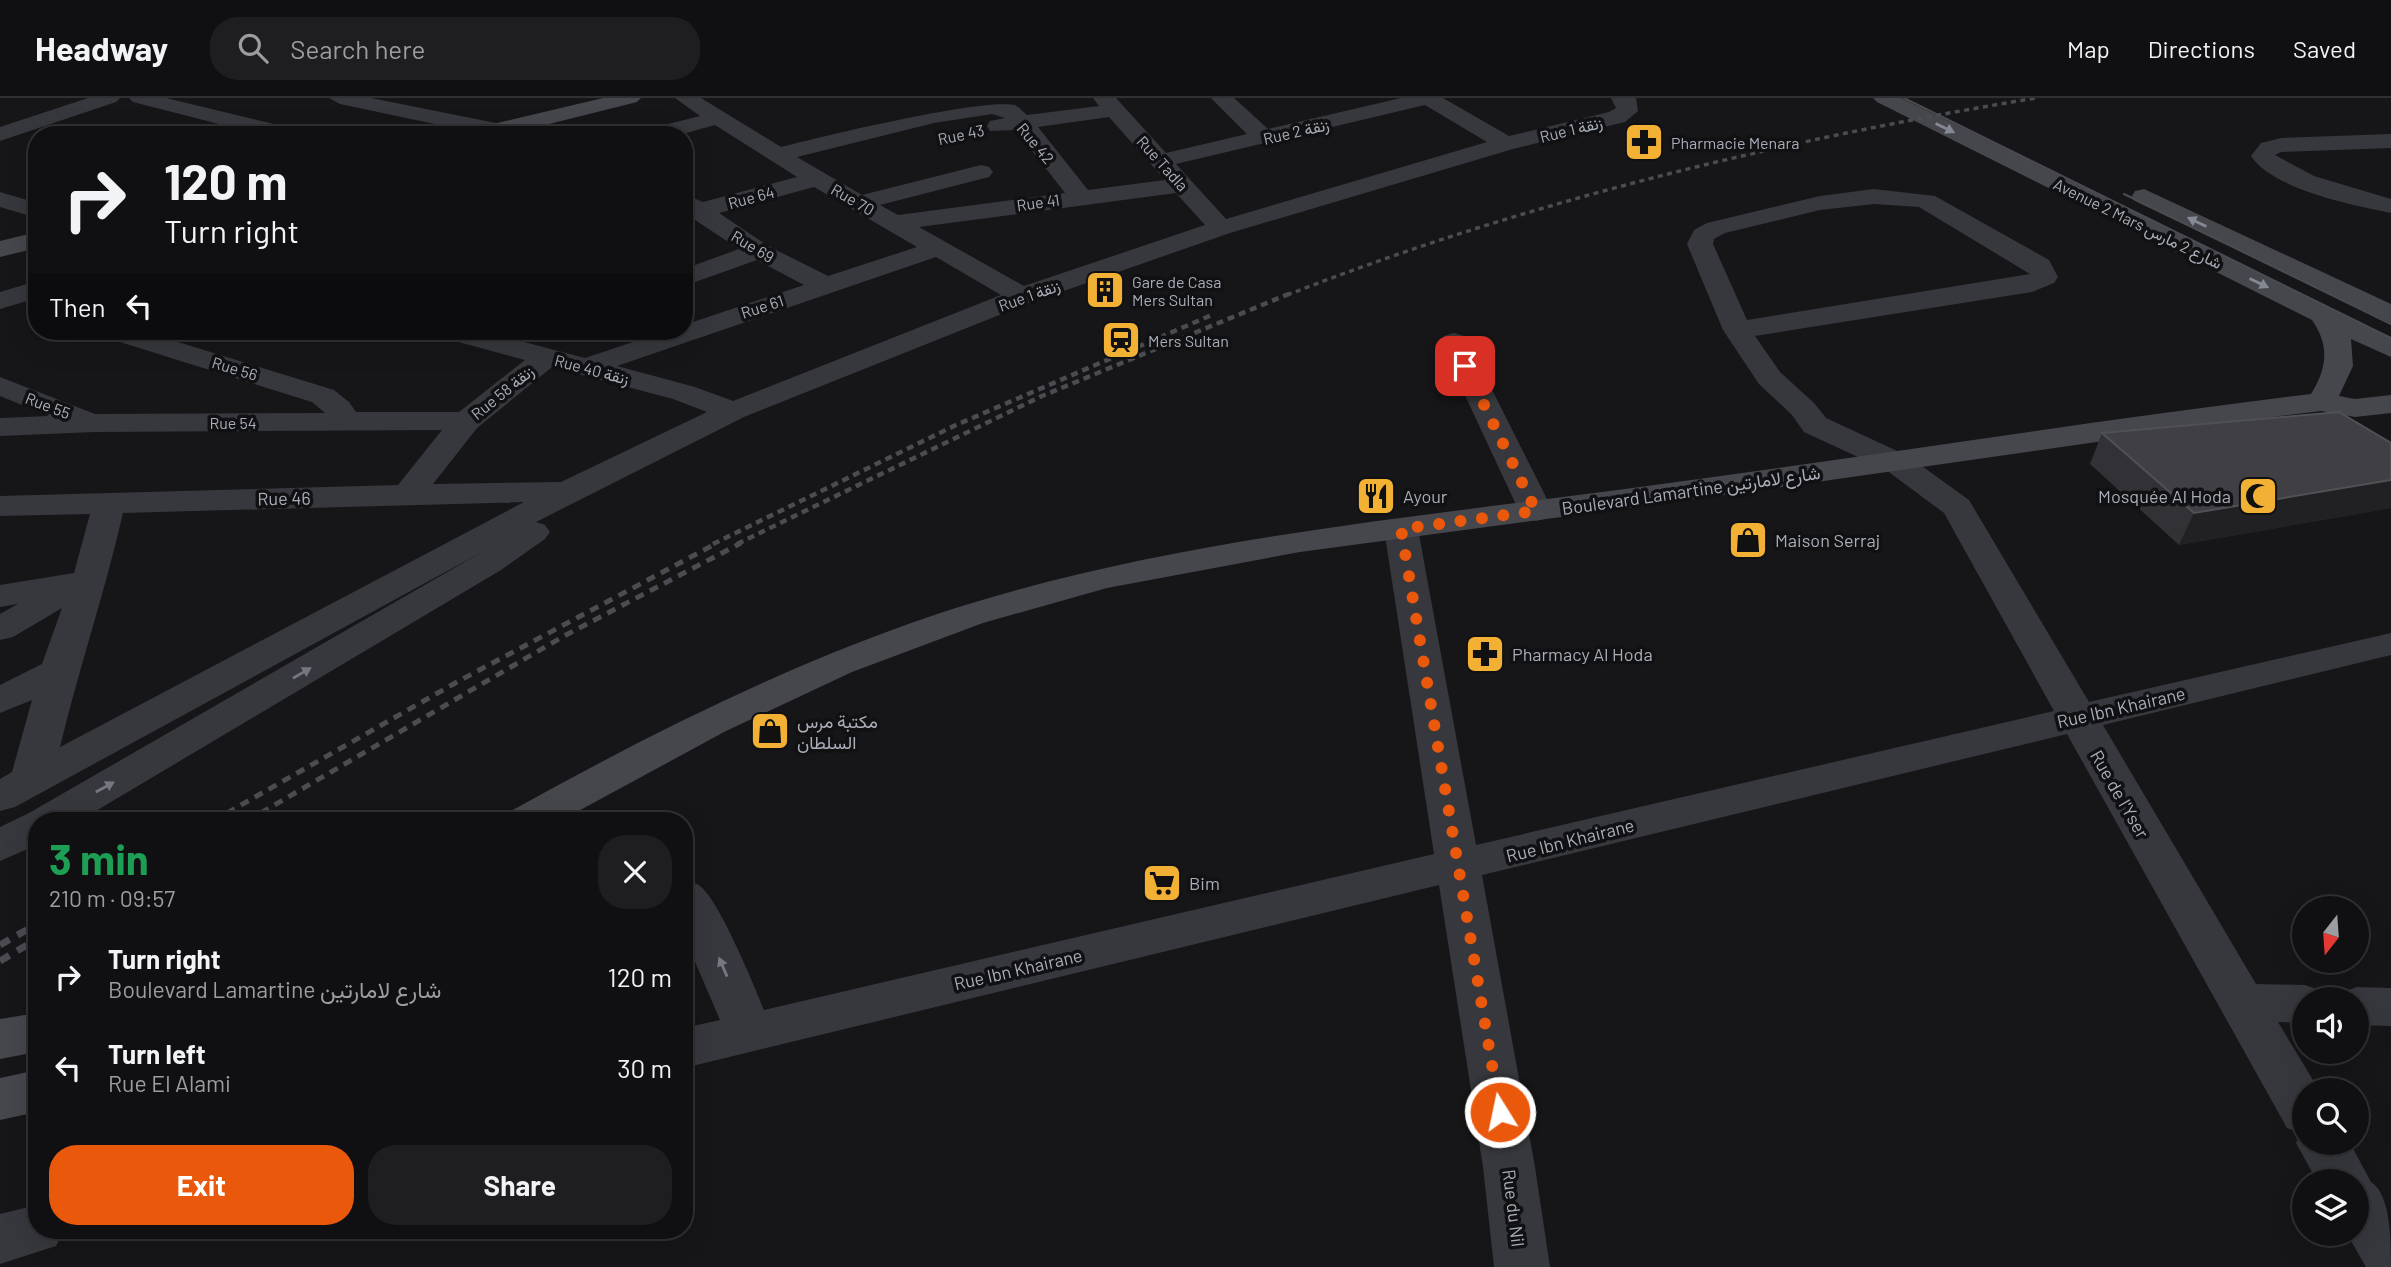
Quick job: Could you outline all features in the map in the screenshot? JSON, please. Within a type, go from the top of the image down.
[{"type":"street","points":[[0,134],[109,98]]},
{"type":"street","points":[[140,98],[253,126]]},
{"type":"street","points":[[340,98],[462,126]]},
{"type":"street","points":[[508,126],[598,101],[630,98]]},
{"type":"street","name":"Rue 70","points":[[686,98],[781,154],[822,173],[859,203],[1022,296]]},
{"type":"street","points":[[1222,98],[1265,138]]},
{"type":"street","points":[[1314,98],[1342,120]]},
{"type":"street","points":[[1428,98],[1506,144]]},
{"type":"street","name":"Rue 2 زنقة","points":[[1163,160],[1428,98]]},
{"type":"street","name":"Avenue 2 Mars شارع 2 مارس","points":[[1884,98],[2391,348]]},
{"type":"street","points":[[430,118],[462,104]]},
{"type":"street","name":"Rue 43","points":[[950,135],[1020,124],[1109,104]]},
{"type":"street","name":"Rue Tadla","points":[[1109,104],[1163,160],[1222,228]]},
{"type":"street","name":"Rue 1 زنقة","points":[[15,789],[569,491],[733,411],[860,363],[1022,296],[1222,228],[1506,144],[1617,117],[1625,104]]},
{"type":"street","name":"Rue 42","points":[[781,154],[937,114],[983,106],[1007,110],[1080,196]]},
{"type":"street","points":[[0,117],[37,126]]},
{"type":"street","points":[[687,126],[718,118]]},
{"type":"street","points":[[2391,141],[2281,145],[2269,148],[2262,156],[2306,179],[2350,196],[2391,206]]},
{"type":"street","points":[[859,203],[981,172]]},
{"type":"street","name":"Rue 64","points":[[693,208],[822,173]]},
{"type":"street","name":"Rue 41","points":[[894,223],[1080,196],[1182,185]]},
{"type":"street","name":"Avenue 2 Mars شارع 2 مارس","points":[[2128,188],[2387,312]]},
{"type":"street","name":"Rue de l'Yser","points":[[1737,330],[2032,284],[2045,277],[2040,266],[1926,201],[1889,195],[1833,201],[1716,228],[1703,235],[1700,244],[1737,330],[1769,378],[1803,409],[1815,425],[1852,445],[1896,463],[1957,506],[2292,1091]]},
{"type":"street","points":[[0,199],[28,208]]},
{"type":"street","name":"Rue 69","points":[[693,211],[759,251],[825,285]]},
{"type":"street","points":[[0,249],[28,242]]},
{"type":"street","name":"Rue 61","points":[[693,329],[938,248]]},
{"type":"street","points":[[693,275],[759,251]]},
{"type":"street","points":[[4,300],[28,292]]},
{"type":"street","points":[[4,300],[28,306]]},
{"type":"street","points":[[693,309],[727,317]]},
{"type":"street","points":[[2320,313],[2340,342],[2341,356],[2325,397]]},
{"type":"street","name":"Rue 56","points":[[143,340],[323,396],[332,402],[346,422]]},
{"type":"street","name":"Rue 40 زنقة","points":[[484,340],[684,393],[733,411]]},
{"type":"street","name":"Rue 61","points":[[587,367],[663,340]]},
{"type":"street","points":[[1454,342],[1536,511]]},
{"type":"street","name":"Rue 58 زنقة","points":[[407,496],[466,421],[547,357]]},
{"type":"street","name":"Boulevard Lamartine شارع لامارتين","points":[[542,812],[676,737],[770,692],[895,641],[1034,596],[1102,578],[1178,561],[1896,463],[2325,397],[2391,382]]},
{"type":"street","name":"Rue 55","points":[[0,386],[95,423]]},
{"type":"street","name":"Boulevard Lamartine شارع لامارتين","points":[[2325,397],[2355,408],[2391,404]]},
{"type":"street","name":"Rue 54","points":[[2,429],[95,423],[466,421]]},
{"type":"street","points":[[62,812],[489,564],[539,528],[569,491]]},
{"type":"street","name":"Rue 46","points":[[0,506],[569,491]]},
{"type":"street","points":[[15,789],[59,671],[82,582],[108,503]]},
{"type":"street","name":"Rue du Nil","points":[[1401,529],[1509,1167],[1522,1267]]},
{"type":"street","points":[[0,596],[82,582]]},
{"type":"street","points":[[0,629],[50,603],[82,582]]},
{"type":"street","name":"Rue Ibn Khairane","points":[[693,1046],[1459,867],[2076,717],[2391,644]]},
{"type":"street","points":[[0,701],[59,671]]},
{"type":"street","points":[[0,846],[28,831]]},
{"type":"street","points":[[693,910],[723,964],[748,1031]]},
{"type":"street","points":[[2239,1002],[2292,1004]]},
{"type":"street","points":[[2369,1006],[2391,1007]]},
{"type":"street","points":[[0,1039],[28,1034]]},
{"type":"street","points":[[0,1099],[28,1093]]},
{"type":"street","points":[[2369,1221],[2391,1258]]},
{"type":"street","points":[[0,1239],[28,1231]]},
{"type":"building","points":[[2339,412],[2391,443],[2391,480],[2194,513],[2102,433]]},
{"type":"tram line","points":[[1904,98],[2391,338]]},
{"type":"tram line","points":[[2124,194],[2391,324]]},
{"type":"railway","points":[[1287,295],[1470,230],[1656,177],[1845,133],[2036,98]]},
{"type":"railway","points":[[737,544],[1042,396],[1291,293]]},
{"type":"railway","points":[[713,544],[956,425],[1214,314]]},
{"type":"railway","points":[[229,812],[457,682],[717,543]]},
{"type":"railway","points":[[262,812],[564,636],[741,543]]},
{"type":"railway","points":[[0,945],[28,929]]},
{"type":"railway","points":[[0,961],[28,944]]},
{"type":"place","name":"Pharmacie Menara","points":[[1644,142]]},
{"type":"place","name":"Gare de Casa Mers Sultan","points":[[1105,290]]},
{"type":"place","name":"Mers Sultan","points":[[1121,340]]},
{"type":"place","name":"Ayour","points":[[1376,496]]},
{"type":"place","name":"Mosquée Al Hoda","points":[[2258,496]]},
{"type":"place","name":"Maison Serraj","points":[[1748,540]]},
{"type":"place","name":"Pharmacy Al Hoda","points":[[1485,654]]},
{"type":"place","name":"مكتبة مرس السلطان","points":[[770,731]]},
{"type":"place","name":"Bim","points":[[1162,883]]},
{"type":"route","points":[[1465,366],[1536,511],[1401,529],[1500,1112]]}]
